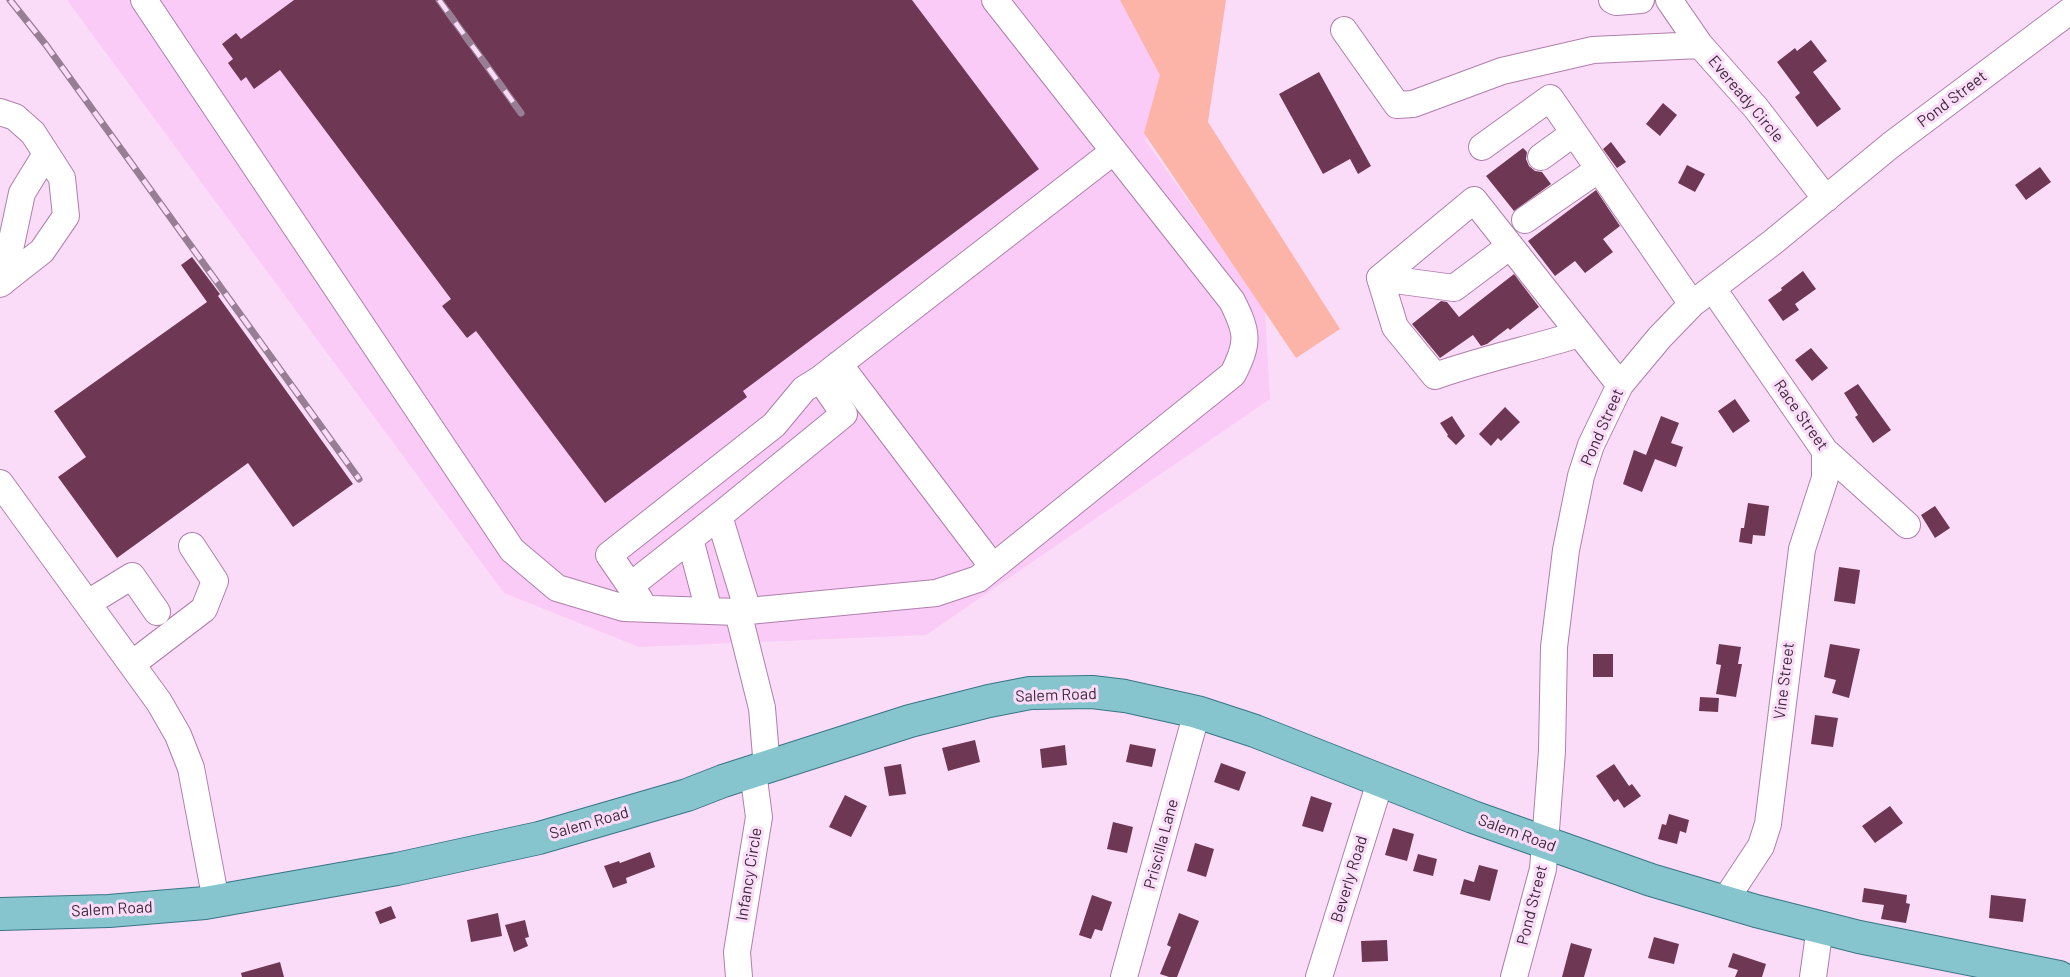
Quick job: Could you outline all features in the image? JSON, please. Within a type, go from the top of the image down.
[{"type":"main road","name":"Salem Road","points":[[0,914],[109,911],[216,901],[397,870],[539,838],[687,795],[723,781],[910,721],[1030,693],[1092,692],[1125,696],[1197,712],[1255,731],[1380,782],[1651,880],[1724,902],[1820,927],[1982,963],[2059,977]]},
{"type":"street","points":[[144,0],[512,550],[557,588],[624,608],[743,612],[936,593],[978,579],[1233,374],[1241,358],[1246,339],[1241,320],[1232,301],[995,0]]},
{"type":"street","points":[[1612,0],[1641,0]]},
{"type":"street","points":[[1669,0],[1700,45]]},
{"type":"street","name":"Pond Street","points":[[1514,977],[1543,869],[1552,751],[1554,647],[1566,550],[1581,476],[1591,446],[1620,385],[1660,337],[1692,304],[2063,9]]},
{"type":"street","name":"Eveready Circle","points":[[1344,30],[1397,105],[1413,104],[1503,71],[1593,50],[1700,45],[1756,108],[1826,199]]},
{"type":"street","points":[[1482,147],[1550,98],[1692,304]]},
{"type":"street","points":[[0,112],[15,117],[33,133],[62,178],[66,216],[42,251],[2,283]]},
{"type":"street","points":[[1540,157],[1574,133]]},
{"type":"street","points":[[646,609],[609,555],[774,425],[804,389],[1114,151]]},
{"type":"street","points":[[2,283],[22,193],[46,154]]},
{"type":"street","points":[[1525,220],[1599,169]]},
{"type":"street","points":[[1380,278],[1474,200],[1620,385]]},
{"type":"street","points":[[1380,278],[1454,288],[1510,246]]},
{"type":"street","points":[[1380,278],[1395,327],[1435,376],[1482,360],[1532,349],[1580,334]]},
{"type":"street","name":"Race Street","points":[[1713,288],[1825,451],[1907,525]]},
{"type":"street","points":[[630,586],[844,414],[829,372]]},
{"type":"street","points":[[829,372],[993,567]]},
{"type":"street","name":"Vine Street","points":[[1724,902],[1761,846],[1768,824],[1770,793],[1802,549],[1825,478],[1825,451]]},
{"type":"street","points":[[0,483],[159,702],[178,735],[190,768],[216,901]]},
{"type":"street","name":"Infancy Circle","points":[[719,516],[743,612],[762,708],[759,817],[737,952],[739,977]]},
{"type":"street","points":[[690,539],[709,611]]},
{"type":"street","points":[[132,664],[204,609],[214,581],[192,546]]},
{"type":"street","points":[[88,603],[132,576],[157,612]]},
{"type":"street","name":"Priscilla Lane","points":[[1124,977],[1197,712]]},
{"type":"street","name":"Beverly Road","points":[[1319,977],[1380,782]]},
{"type":"street","points":[[1813,977],[1820,927]]},
{"type":"shaded area","points":[[67,0],[1126,0],[1189,89],[1145,140],[1265,310],[1270,399],[926,635],[639,647],[504,593]]},
{"type":"shaded area","points":[[1120,0],[1226,0],[1208,122],[1340,329],[1296,358],[1144,133],[1160,75]]},
{"type":"building","points":[[294,0],[912,0],[1039,169],[743,391],[747,397],[605,503],[476,331],[467,338],[442,306],[451,299],[280,70],[254,89],[246,77],[241,81],[228,63],[233,59],[222,44],[236,33],[241,39]]},
{"type":"building","points":[[1811,40],[1827,61],[1813,72],[1841,109],[1817,127],[1795,97],[1800,93],[1777,62],[1795,48],[1797,51]]},
{"type":"building","points":[[1319,72],[1371,166],[1358,174],[1350,159],[1323,174],[1279,94]]},
{"type":"building","points":[[1663,103],[1677,115],[1660,136],[1646,124]]},
{"type":"building","points":[[1611,142],[1626,162],[1617,168],[1603,149]]},
{"type":"building","points":[[1523,148],[1527,152],[1526,159],[1529,166],[1535,171],[1542,172],[1551,184],[1514,211],[1486,176]]},
{"type":"building","points":[[1687,165],[1705,174],[1695,192],[1678,183]]},
{"type":"building","points":[[2040,167],[2051,182],[2026,200],[2015,185]]},
{"type":"building","points":[[1596,190],[1620,226],[1603,239],[1613,252],[1585,273],[1575,261],[1555,276],[1528,241]]},
{"type":"building","points":[[192,257],[353,484],[293,527],[248,463],[117,558],[58,477],[86,457],[54,411],[207,302],[181,265]]},
{"type":"building","points":[[1803,271],[1816,289],[1795,304],[1799,310],[1783,321],[1768,300]]},
{"type":"building","points":[[1514,274],[1539,307],[1510,330],[1508,328],[1487,344],[1481,346],[1473,335],[1440,358],[1412,324],[1441,301],[1447,302],[1459,317]]},
{"type":"building","points":[[1811,348],[1828,368],[1812,381],[1795,360]]},
{"type":"building","points":[[1858,384],[1891,430],[1873,443],[1855,417],[1858,415],[1844,393]]},
{"type":"building","points":[[1735,399],[1750,421],[1733,433],[1718,411]]},
{"type":"building","points":[[1505,407],[1520,422],[1501,441],[1498,438],[1491,446],[1479,434]]},
{"type":"building","points":[[1452,416],[1465,436],[1456,445],[1447,436],[1440,423]]},
{"type":"building","points":[[1661,416],[1679,423],[1671,443],[1683,447],[1676,467],[1655,459],[1642,492],[1623,484],[1634,450],[1646,455]]},
{"type":"building","points":[[1748,503],[1769,506],[1765,536],[1753,535],[1752,544],[1739,542]]},
{"type":"building","points":[[1935,506],[1950,528],[1935,538],[1921,515]]},
{"type":"building","points":[[1839,567],[1860,570],[1855,604],[1834,601]]},
{"type":"building","points":[[1719,644],[1741,647],[1738,664],[1742,664],[1736,697],[1716,694],[1721,665],[1716,664]]},
{"type":"building","points":[[1830,644],[1860,649],[1849,698],[1832,693],[1836,680],[1824,677]]},
{"type":"building","points":[[1593,654],[1613,654],[1613,677],[1593,677]]},
{"type":"building","points":[[1700,697],[1719,698],[1718,712],[1699,711]]},
{"type":"building","points":[[1815,715],[1838,718],[1833,747],[1811,744]]},
{"type":"building","points":[[975,740],[980,762],[948,771],[942,748]]},
{"type":"building","points":[[1130,744],[1156,749],[1152,767],[1126,762]]},
{"type":"building","points":[[1065,745],[1067,765],[1042,768],[1040,749]]},
{"type":"building","points":[[1221,763],[1246,772],[1239,791],[1214,782]]},
{"type":"building","points":[[901,764],[906,794],[889,796],[884,767]]},
{"type":"building","points":[[1614,764],[1629,786],[1632,784],[1641,796],[1624,808],[1618,799],[1614,802],[1596,776]]},
{"type":"building","points":[[845,795],[867,806],[851,837],[829,827]]},
{"type":"building","points":[[1311,796],[1332,803],[1323,832],[1302,826]]},
{"type":"building","points":[[1890,806],[1903,823],[1875,843],[1862,826]]},
{"type":"building","points":[[1669,814],[1689,820],[1686,833],[1680,831],[1677,844],[1658,839],[1662,824],[1666,825]]},
{"type":"building","points":[[1113,822],[1133,827],[1127,853],[1107,849]]},
{"type":"building","points":[[1393,828],[1414,834],[1407,861],[1385,855]]},
{"type":"building","points":[[1195,843],[1214,849],[1206,877],[1187,871]]},
{"type":"building","points":[[650,852],[655,867],[626,878],[627,883],[613,888],[604,866]]},
{"type":"building","points":[[1418,854],[1437,859],[1433,876],[1413,871]]},
{"type":"building","points":[[1479,865],[1498,870],[1490,901],[1460,894],[1464,879],[1474,882]]},
{"type":"building","points":[[1864,888],[1907,895],[1906,903],[1910,904],[1906,923],[1881,919],[1884,905],[1862,902]]},
{"type":"building","points":[[1092,895],[1112,902],[1102,931],[1095,929],[1091,939],[1079,935]]},
{"type":"building","points":[[1991,895],[2026,899],[2023,922],[1989,918]]},
{"type":"building","points":[[391,906],[396,918],[380,924],[375,912]]},
{"type":"building","points":[[498,913],[502,936],[471,942],[467,920]]},
{"type":"building","points":[[1179,913],[1199,921],[1177,977],[1169,977],[1160,974],[1171,947],[1167,945]]},
{"type":"building","points":[[525,920],[529,937],[525,938],[528,946],[514,952],[505,925]]},
{"type":"building","points":[[1654,937],[1679,944],[1674,964],[1648,958]]},
{"type":"building","points":[[1387,940],[1388,961],[1362,962],[1361,941]]},
{"type":"building","points":[[1571,943],[1592,949],[1584,977],[1562,977]]},
{"type":"building","points":[[1733,953],[1766,964],[1762,977],[1735,977],[1738,970],[1728,967]]},
{"type":"building","points":[[280,962],[284,977],[242,977],[241,973]]},
{"type":"railway","points":[[10,0],[46,45],[359,479]]},
{"type":"railway","points":[[439,0],[521,113]]}]
